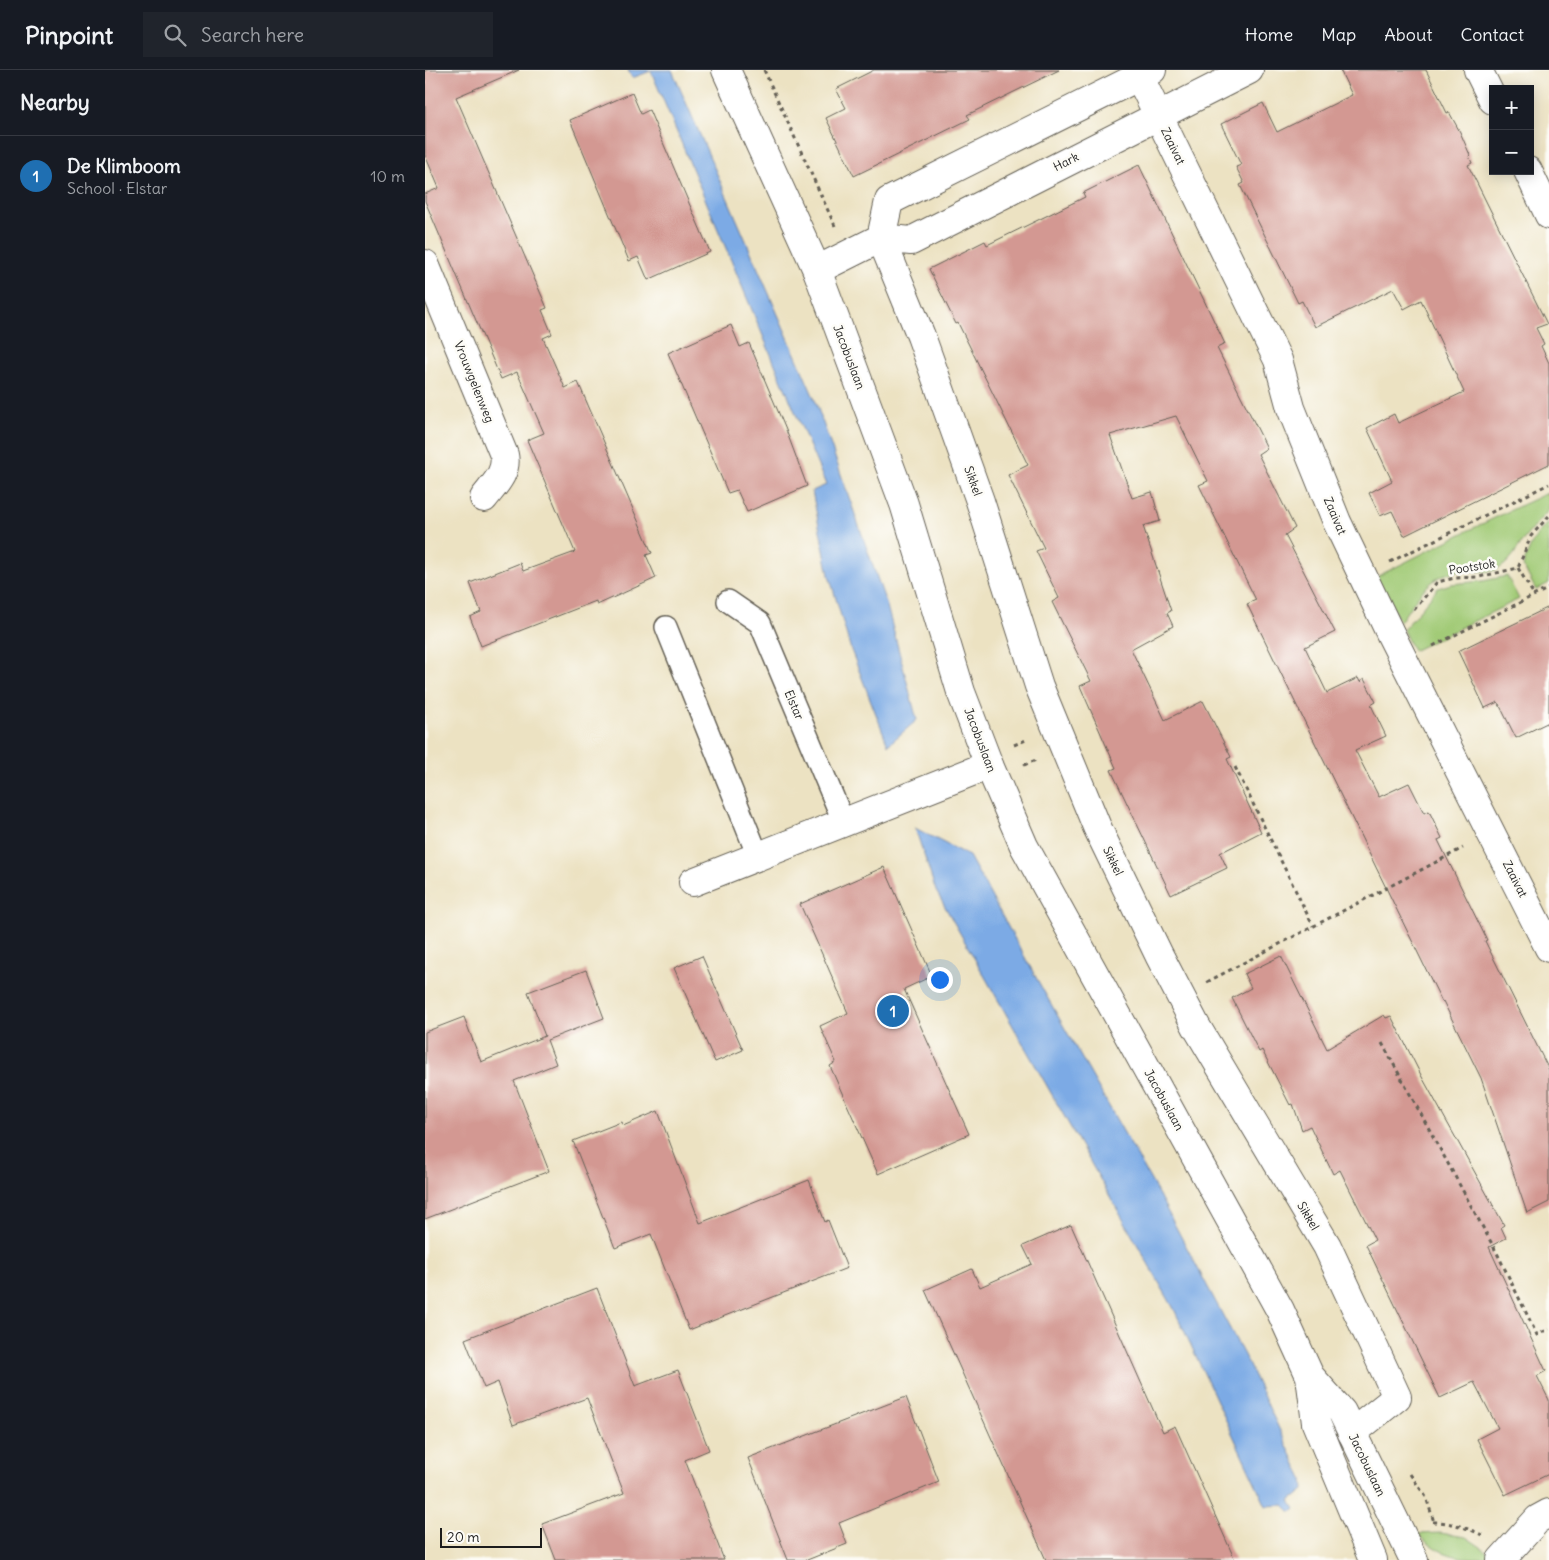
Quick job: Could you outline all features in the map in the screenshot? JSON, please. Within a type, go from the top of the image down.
[{"type":"street","name":"Jacobuslaan","points":[[726,70],[817,270],[904,504],[961,692],[989,766],[1024,846],[1280,1310],[1310,1376],[1341,1412],[1415,1560]]},
{"type":"street","name":"Hark","points":[[881,238],[911,240],[1249,70]]},
{"type":"street","points":[[1478,70],[1489,92]]},
{"type":"street","points":[[817,270],[881,238],[889,201],[1146,73]]},
{"type":"street","name":"Zaaivat","points":[[1146,73],[1157,115],[1278,360],[1291,408],[1337,522],[1391,635],[1549,948]]},
{"type":"street","points":[[1530,175],[1549,215]]},
{"type":"street","name":"Sikkel","points":[[881,238],[921,336],[981,501],[1039,686],[1097,827],[1159,955],[1196,1026],[1327,1246],[1397,1397],[1351,1434]]},
{"type":"street","name":"Vrouwgelenweg","points":[[425,264],[504,455],[506,464],[502,473],[484,498]]},
{"type":"street","points":[[693,882],[989,766]]},
{"type":"street","name":"Jacobuslaan","points":[[1310,1376],[1316,1423],[1373,1560]]},
{"type":"street","points":[[1505,1557],[1538,1519],[1549,1513]]},
{"type":"lane","name":"Elstar","points":[[728,601],[760,623],[844,823]]},
{"type":"lane","points":[[666,626],[758,856]]},
{"type":"path","points":[[764,70],[816,182],[847,256]]},
{"type":"path","points":[[1363,575],[1549,484]]},
{"type":"path","points":[[1534,595],[1517,568],[1531,536],[1549,516]]},
{"type":"path","name":"Pootstok","points":[[1391,635],[1437,582],[1455,578],[1479,577],[1517,568]]},
{"type":"path","points":[[1405,660],[1549,588]]},
{"type":"path","points":[[989,766],[1014,768],[1061,739]]},
{"type":"path","points":[[989,766],[1005,748],[1061,739]]},
{"type":"path","points":[[1235,767],[1313,926]]},
{"type":"path","points":[[1180,996],[1491,833]]},
{"type":"path","points":[[1382,1043],[1498,1255],[1537,1335],[1549,1329]]},
{"type":"path","points":[[1434,1522],[1448,1522],[1463,1526],[1491,1538],[1505,1557]]},
{"type":"green space","points":[[1549,492],[1549,510],[1505,564],[1491,571],[1458,571],[1448,573],[1431,583],[1424,590],[1400,622],[1376,577]]},
{"type":"green space","points":[[1549,523],[1549,583],[1536,590],[1523,566],[1536,537]]},
{"type":"green space","points":[[1507,576],[1519,599],[1413,651],[1403,630],[1438,588],[1451,584],[1483,581]]},
{"type":"green space","points":[[1440,1533],[1466,1537],[1494,1556],[1472,1558],[1451,1555],[1424,1541],[1418,1534]]},
{"type":"water","points":[[628,70],[672,70],[815,400],[887,606],[917,720],[888,745],[851,650],[829,575],[812,491],[826,485],[651,71],[632,78]]},
{"type":"water","points":[[915,828],[969,856],[1153,1184],[1244,1355],[1303,1479],[1304,1490],[1290,1501],[1295,1509],[1291,1512],[1284,1505],[1266,1506],[1174,1309],[936,891]]},
{"type":"building","points":[[425,70],[519,70],[456,97],[547,308],[542,310],[552,334],[543,338],[565,388],[578,382],[652,553],[646,555],[656,578],[597,605],[596,601],[481,646],[470,617],[481,612],[470,583],[520,563],[523,571],[575,552],[527,440],[544,433],[517,372],[501,379],[425,201],[425,194],[439,188],[425,155]]},
{"type":"building","points":[[874,70],[1059,70],[967,115],[970,119],[854,176],[826,118],[846,108],[836,89]]},
{"type":"building","points":[[1340,70],[1426,70],[1447,113],[1449,112],[1460,132],[1472,163],[1468,165],[1547,324],[1536,328],[1544,344],[1541,346],[1549,363],[1549,464],[1404,536],[1392,511],[1380,516],[1369,493],[1392,481],[1367,428],[1394,414],[1398,423],[1464,392],[1421,300],[1404,309],[1393,289],[1315,327],[1302,301],[1298,303],[1240,185],[1244,183],[1236,167],[1241,165],[1221,124],[1263,103],[1277,132],[1352,95]]},
{"type":"building","points":[[632,93],[641,114],[649,110],[710,252],[648,280],[638,257],[629,261],[570,120]]},
{"type":"building","points":[[1139,165],[1225,344],[1217,348],[1267,448],[1258,454],[1295,528],[1285,535],[1335,632],[1305,647],[1327,693],[1358,678],[1360,682],[1364,679],[1376,702],[1371,705],[1386,736],[1355,750],[1379,797],[1409,783],[1424,813],[1429,811],[1442,838],[1438,840],[1487,940],[1485,941],[1549,1070],[1549,1202],[1527,1213],[1481,1078],[1247,604],[1256,600],[1199,485],[1208,481],[1176,416],[1110,435],[1132,498],[1152,492],[1160,521],[1143,526],[1171,611],[1167,613],[1173,626],[1131,649],[1165,720],[1203,701],[1231,757],[1227,759],[1261,832],[1220,853],[1227,868],[1171,895],[1111,770],[1116,768],[1080,686],[1091,681],[1052,602],[1059,598],[1036,551],[1044,548],[1008,475],[1028,465],[958,323],[956,324],[929,269],[985,241],[987,245],[1085,197],[1083,193]]},
{"type":"building","points":[[731,325],[740,347],[749,343],[786,430],[807,486],[747,512],[737,490],[728,493],[668,353]]},
{"type":"building","points":[[1549,607],[1549,722],[1516,738],[1498,702],[1485,708],[1458,651]]},
{"type":"building","points":[[884,867],[932,976],[904,989],[969,1134],[878,1174],[830,1066],[836,1062],[820,1026],[848,1013],[800,904]]},
{"type":"building","points":[[702,956],[743,1050],[715,1062],[674,968]]},
{"type":"building","points":[[1281,956],[1327,1049],[1384,1015],[1386,1018],[1391,1016],[1422,1077],[1504,1225],[1501,1227],[1506,1238],[1489,1247],[1546,1371],[1537,1376],[1549,1400],[1549,1474],[1505,1495],[1477,1439],[1498,1428],[1474,1382],[1440,1398],[1366,1245],[1375,1240],[1340,1170],[1333,1174],[1310,1126],[1302,1130],[1293,1104],[1290,1105],[1262,1050],[1259,1052],[1232,998],[1251,988],[1244,974]]},
{"type":"building","points":[[586,970],[604,1018],[547,1040],[556,1064],[514,1081],[549,1171],[425,1219],[425,1032],[464,1017],[481,1062],[545,1036],[528,992]]},
{"type":"building","points":[[658,1111],[700,1223],[809,1180],[825,1222],[828,1220],[847,1268],[689,1330],[651,1234],[615,1248],[573,1141],[621,1122],[623,1126]]},
{"type":"building","points":[[1071,1225],[1163,1432],[1175,1426],[1235,1560],[1046,1560],[925,1290],[972,1269],[980,1287],[1032,1264],[1023,1246]]},
{"type":"building","points":[[597,1288],[635,1386],[678,1370],[709,1450],[685,1460],[724,1560],[556,1560],[542,1524],[624,1493],[587,1398],[513,1425],[498,1382],[484,1388],[465,1339]]},
{"type":"building","points":[[906,1397],[939,1482],[839,1523],[847,1544],[807,1560],[788,1560],[748,1458]]},
{"type":"place","name":"De Klimboom","points":[[893,1011]]}]
